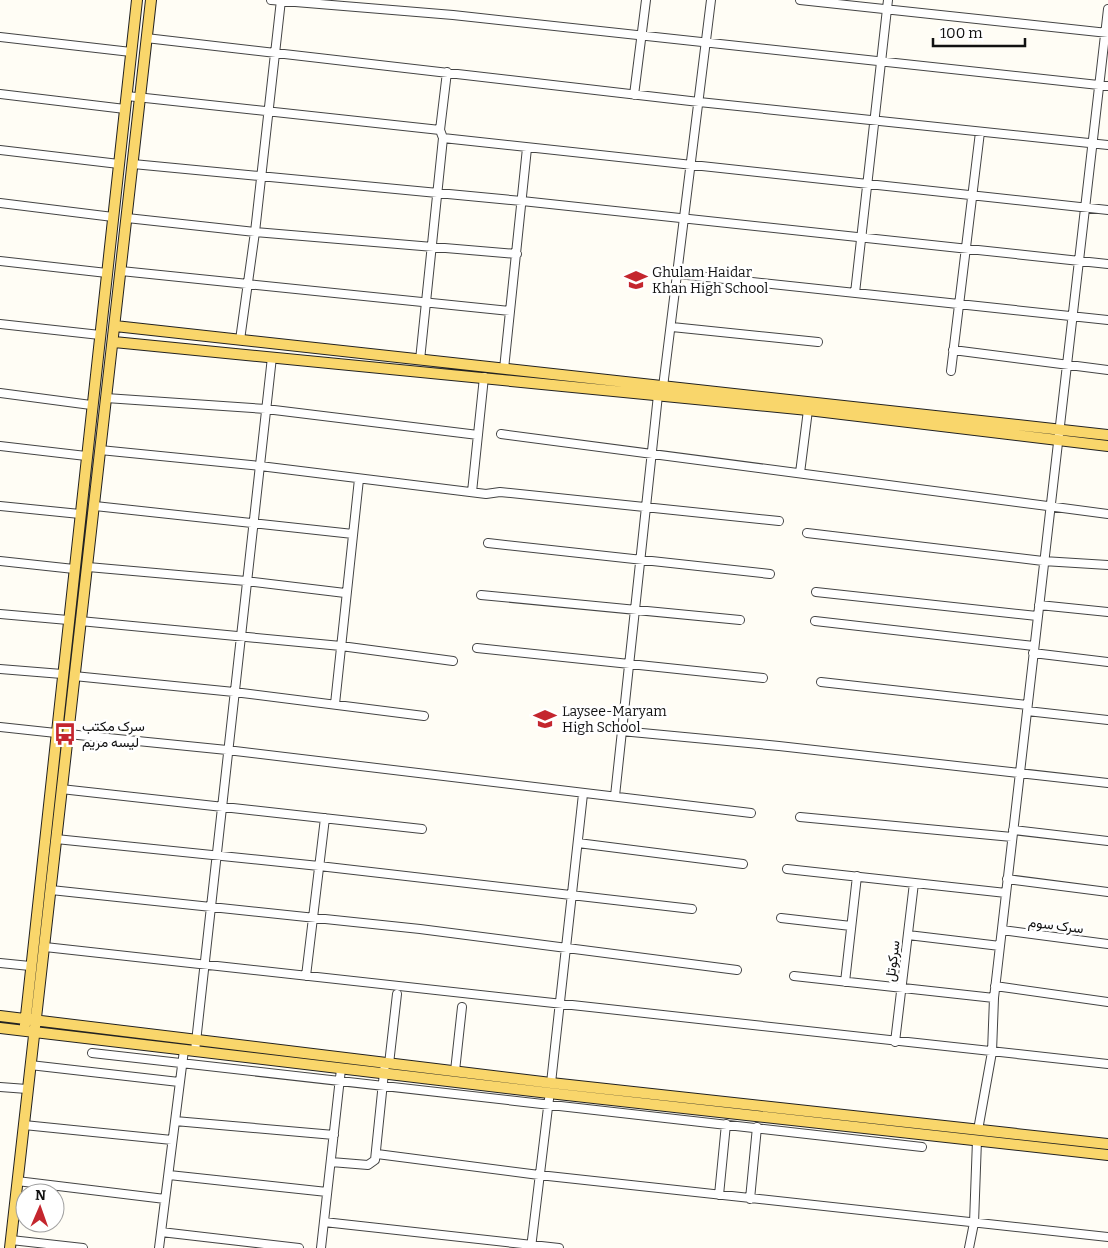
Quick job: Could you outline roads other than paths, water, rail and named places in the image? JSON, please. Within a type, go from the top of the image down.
[{"type":"main road","points":[[24,1030],[91,405],[137,0]]},
{"type":"main road","points":[[10,1244],[45,947],[80,621],[88,568],[100,450],[114,342],[150,0]]},
{"type":"main road","points":[[115,326],[504,369],[599,384],[1058,435],[1108,446]]},
{"type":"main road","points":[[114,342],[484,377],[599,384]]},
{"type":"main road","points":[[660,391],[808,410],[1058,435],[1108,435]]},
{"type":"main road","points":[[57,716],[70,718]]},
{"type":"main road","points":[[53,752],[66,754]]},
{"type":"main road","points":[[0,1016],[36,1020],[341,1069],[386,1067],[455,1071],[504,1088],[549,1099],[896,1130],[978,1130],[1108,1144]]},
{"type":"main road","points":[[0,1028],[24,1030],[34,1036],[184,1050],[195,1046],[476,1079],[505,1077],[898,1120],[926,1129],[977,1140],[1108,1155]]},
{"type":"main road","points":[[504,1088],[501,1082],[505,1077]]},
{"type":"main road","points":[[896,1130],[898,1120]]},
{"type":"street","points":[[271,0],[453,15],[1104,85]]},
{"type":"street","points":[[634,95],[646,0]]},
{"type":"street","points":[[615,796],[645,506],[660,391],[672,327],[711,0]]},
{"type":"street","points":[[800,0],[1107,33]]},
{"type":"street","points":[[856,293],[888,0]]},
{"type":"street","points":[[240,340],[255,232],[281,1]]},
{"type":"street","points":[[978,1130],[992,1052],[995,986],[1066,365],[1085,208],[1104,85],[1108,9]]},
{"type":"street","points":[[0,36],[131,52]]},
{"type":"street","points":[[146,38],[634,95],[1108,145]]},
{"type":"street","points":[[420,360],[443,138],[440,130],[448,72]]},
{"type":"street","points":[[0,94],[125,109]]},
{"type":"street","points":[[127,96],[440,130]]},
{"type":"street","points":[[951,371],[980,132]]},
{"type":"street","points":[[443,138],[1108,210]]},
{"type":"street","points":[[504,369],[527,148]]},
{"type":"street","points":[[0,150],[119,164]]},
{"type":"street","points":[[133,164],[438,192],[684,220],[965,247],[1108,264]]},
{"type":"street","points":[[0,204],[113,217]]},
{"type":"street","points":[[127,218],[255,232],[517,254]]},
{"type":"street","points":[[0,261],[107,274]]},
{"type":"street","points":[[121,271],[510,311]]},
{"type":"street","points":[[678,274],[1108,320]]},
{"type":"street","points":[[0,324],[100,334]]},
{"type":"street","points":[[672,327],[818,342]]},
{"type":"street","points":[[954,350],[1108,370]]},
{"type":"street","points":[[195,1046],[272,357]]},
{"type":"street","points":[[472,492],[484,377]]},
{"type":"street","points":[[0,393],[91,405]]},
{"type":"street","points":[[106,398],[266,409],[478,435]]},
{"type":"street","points":[[800,474],[808,410]]},
{"type":"street","points":[[501,434],[1108,514]]},
{"type":"street","points":[[0,446],[86,456]]},
{"type":"street","points":[[100,450],[260,466],[486,494],[500,492],[779,521]]},
{"type":"street","points":[[335,704],[358,478]]},
{"type":"street","points":[[0,506],[80,514]]},
{"type":"street","points":[[95,506],[353,534]]},
{"type":"street","points":[[807,534],[1044,561],[1108,565]]},
{"type":"street","points":[[488,543],[639,558],[770,574]]},
{"type":"street","points":[[0,561],[74,570]]},
{"type":"street","points":[[88,568],[246,581],[345,593]]},
{"type":"street","points":[[816,592],[1038,616]]},
{"type":"street","points":[[481,595],[740,620]]},
{"type":"street","points":[[1039,605],[1108,612]]},
{"type":"street","points":[[0,614],[68,620]]},
{"type":"street","points":[[80,621],[341,646],[453,661]]},
{"type":"street","points":[[815,621],[1034,650],[1108,662]]},
{"type":"street","points":[[477,648],[763,678]]},
{"type":"street","points":[[0,669],[62,674]]},
{"type":"street","points":[[74,676],[234,692],[424,716]]},
{"type":"street","points":[[821,682],[1108,720]]},
{"type":"street","points":[[0,727],[56,733]]},
{"type":"street","points":[[621,731],[779,746],[1108,784]]},
{"type":"street","points":[[68,734],[227,750],[751,813]]},
{"type":"street","points":[[62,789],[422,830]]},
{"type":"street","points":[[551,1082],[583,794]]},
{"type":"street","points":[[800,817],[1108,840]]},
{"type":"street","points":[[306,976],[325,818]]},
{"type":"street","points":[[56,839],[319,866],[692,909]]},
{"type":"street","points":[[578,843],[743,864]]},
{"type":"street","points":[[788,869],[1006,893]]},
{"type":"street","points":[[845,982],[857,876]]},
{"type":"street","points":[[1007,879],[1108,892]]},
{"type":"street","name":"سرکوتل","points":[[895,1042],[914,883]]},
{"type":"street","points":[[50,890],[314,918],[737,970]]},
{"type":"street","points":[[781,918],[851,926]]},
{"type":"street","name":"سرک سوم","points":[[1002,930],[1108,944]]},
{"type":"street","points":[[908,935],[1000,946]]},
{"type":"street","points":[[45,947],[560,1002],[895,1042],[1108,1064]]},
{"type":"street","points":[[0,963],[30,966]]},
{"type":"street","points":[[794,976],[994,998]]},
{"type":"street","points":[[995,986],[1108,1002]]},
{"type":"street","points":[[331,1162],[368,1165],[373,1163],[377,1154],[383,1085],[397,994]]},
{"type":"street","points":[[455,1071],[462,1007]]},
{"type":"street","points":[[159,1248],[184,1050]]},
{"type":"street","points":[[92,1053],[383,1085],[549,1099],[757,1128],[922,1147]]},
{"type":"street","points":[[30,1065],[179,1082]]},
{"type":"street","points":[[321,1248],[341,1069]]},
{"type":"street","points":[[0,1087],[27,1090]]},
{"type":"street","points":[[531,1246],[549,1099]]},
{"type":"street","points":[[175,1121],[334,1135]]},
{"type":"street","points":[[719,1195],[726,1124]]},
{"type":"street","points":[[24,1125],[172,1140]]},
{"type":"street","points":[[750,1198],[757,1128]]},
{"type":"street","points":[[969,1248],[974,1223],[977,1140]]},
{"type":"street","points":[[377,1154],[539,1175],[1108,1237]]},
{"type":"street","points":[[169,1175],[327,1192]]},
{"type":"street","points":[[17,1182],[165,1198]]},
{"type":"street","points":[[324,1222],[558,1248]]},
{"type":"street","points":[[161,1232],[299,1248]]},
{"type":"street","points":[[10,1244],[83,1248]]},
{"type":"place","name":"Ghulam Haidar Khan High School","points":[[636,280]]},
{"type":"place","name":"Laysee-Maryam High School","points":[[545,719]]},
{"type":"place","name":"سرک مکتب لیسه مریم","points":[[65,734]]}]
